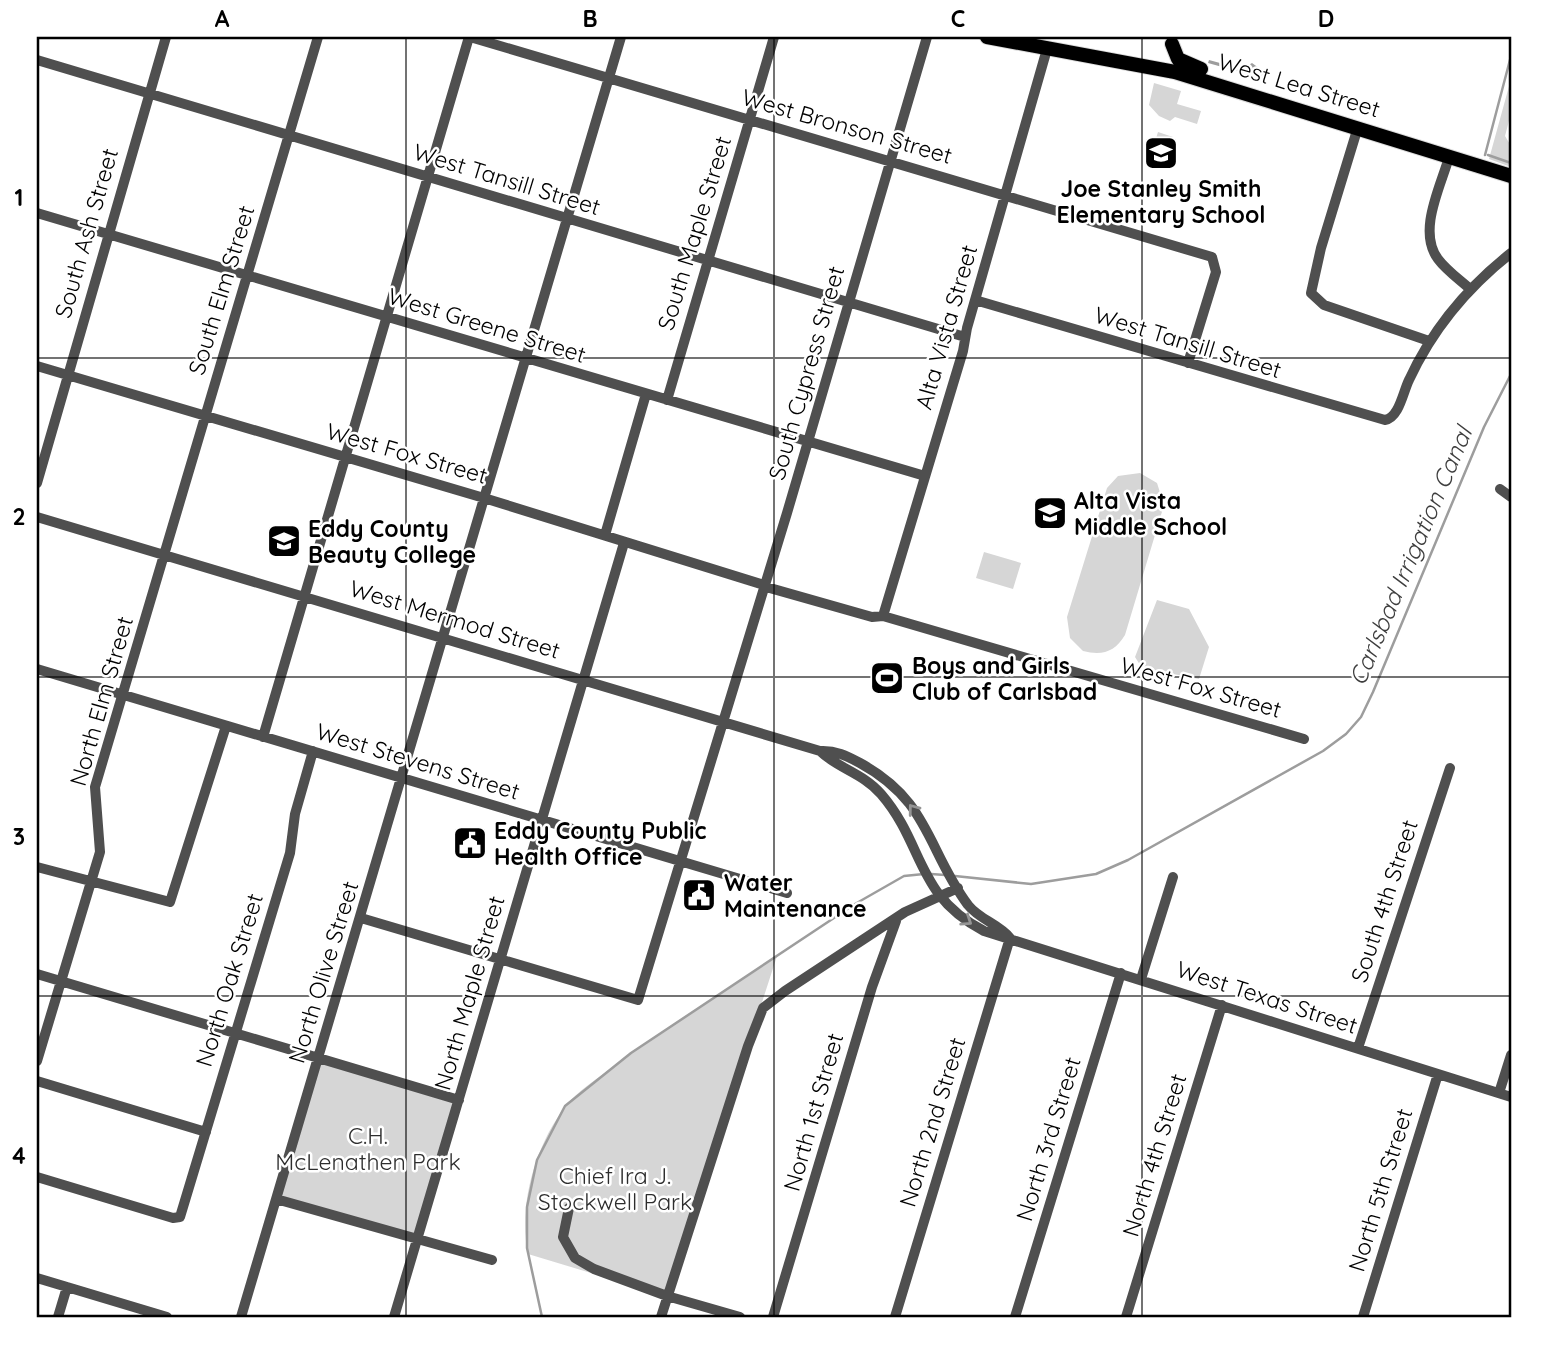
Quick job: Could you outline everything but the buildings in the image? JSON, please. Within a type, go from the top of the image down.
[{"type":"main road","name":"West Lea Street","points":[[987,37],[1149,65],[1511,176]]},
{"type":"main road","points":[[1172,44],[1182,63],[1245,82],[1257,96]]},
{"type":"street","name":"South Ash Street","points":[[37,483],[166,37]]},
{"type":"street","name":"South Elm Street","points":[[165,555],[318,37]]},
{"type":"street","name":"West Bronson Street","points":[[469,37],[1212,257],[1216,272],[1188,363]]},
{"type":"street","points":[[263,737],[469,37]]},
{"type":"street","name":"North Olive Street","points":[[241,1317],[621,37]]},
{"type":"street","name":"South Maple Street","points":[[667,400],[774,37]]},
{"type":"street","name":"South Cypress Street","points":[[500,959],[638,1000],[724,722],[927,37]]},
{"type":"street","name":"Alta Vista Street","points":[[883,616],[1047,49]]},
{"type":"street","name":"West Tansill Street","points":[[37,60],[965,337]]},
{"type":"street","points":[[1358,127],[1321,248],[1311,293],[1324,305],[1430,341],[1470,289],[1511,253]]},
{"type":"street","points":[[1450,157],[1430,223],[1430,242],[1436,257],[1470,289]]},
{"type":"street","name":"West Greene Street","points":[[37,213],[925,476]]},
{"type":"street","name":"West Tansill Street","points":[[975,300],[1365,417],[1390,419],[1430,341]]},
{"type":"street","name":"West Fox Street","points":[[37,366],[484,498],[763,585],[872,617],[883,616],[1304,738]]},
{"type":"street","points":[[605,535],[646,394]]},
{"type":"street","points":[[1500,489],[1511,497]]},
{"type":"street","name":"West Mermod Street","points":[[37,517],[820,751]]},
{"type":"street","points":[[584,680],[624,543]]},
{"type":"street","name":"North Elm Street","points":[[37,1060],[41,1030],[61,981],[100,852],[95,787],[165,555]]},
{"type":"street","name":"West Stevens Street","points":[[37,669],[787,892]]},
{"type":"street","name":"North Maple Street","points":[[394,1317],[584,680]]},
{"type":"street","points":[[37,867],[170,902],[226,726]]},
{"type":"street","name":"West Texas Street","points":[[820,751],[831,750],[853,760],[898,790],[927,828],[973,911],[1010,938]]},
{"type":"street","name":"North Oak Street","points":[[37,1177],[178,1219],[290,853],[295,814],[313,751]]},
{"type":"street","name":"West Texas Street","points":[[820,751],[828,759],[859,774],[880,793],[897,817],[936,894],[976,927],[1001,938],[1010,938],[1142,979],[1511,1097]]},
{"type":"street","name":"South 4th Street","points":[[1358,1048],[1450,768]]},
{"type":"street","points":[[1142,979],[1172,877]]},
{"type":"street","points":[[661,1317],[762,1010],[785,991],[896,921],[905,912],[936,894],[958,888]]},
{"type":"street","points":[[361,918],[500,959]]},
{"type":"street","name":"North 1st Street","points":[[774,1317],[872,987],[896,921]]},
{"type":"street","name":"North 2nd Street","points":[[895,1317],[1010,938]]},
{"type":"street","name":"North 3rd Street","points":[[1015,1317],[1121,973]]},
{"type":"street","points":[[37,974],[459,1100]]},
{"type":"street","name":"North 4th Street","points":[[1126,1317],[1222,1005]]},
{"type":"street","points":[[1499,1093],[1511,1055]]},
{"type":"street","name":"North 5th Street","points":[[1363,1317],[1438,1074]]},
{"type":"street","points":[[37,1081],[206,1132]]},
{"type":"street","points":[[276,1199],[492,1261]]},
{"type":"street","points":[[569,1208],[563,1237],[575,1258],[667,1296],[740,1317]]},
{"type":"street","points":[[37,1279],[151,1315],[167,1317]]},
{"type":"street","points":[[58,1317],[67,1287]]},
{"type":"green space","points":[[1511,79],[1511,113],[1505,136],[1511,146],[1511,167],[1489,159]]},
{"type":"green space","points":[[1154,83],[1181,91],[1177,104],[1201,111],[1197,124],[1175,117],[1170,121],[1159,116],[1149,105]]},
{"type":"green space","points":[[1158,132],[1173,137],[1165,161],[1150,157]]},
{"type":"green space","points":[[1140,473],[1157,483],[1164,505],[1125,635],[1117,645],[1107,651],[1083,651],[1070,638],[1067,617],[1107,488],[1118,476]]},
{"type":"green space","points":[[984,552],[1021,563],[1013,589],[976,578]]},
{"type":"green space","points":[[1157,600],[1189,609],[1209,647],[1199,679],[1142,668],[1135,657]]},
{"type":"green space","name":"Chief Ira J. Stockwell Park","points":[[777,956],[667,1296],[528,1254],[525,1216],[537,1158],[554,1123],[570,1101],[654,1037]]},
{"type":"green space","name":"C.H. McLenathen Park","points":[[318,1058],[459,1100],[418,1239],[276,1199]]},
{"type":"shaded area","points":[[1209,60],[1242,69],[1252,63],[1267,74],[1265,79],[1208,63]]},
{"type":"waterway","points":[[1485,155],[1511,56]]},
{"type":"waterway","points":[[1488,155],[1511,163]]},
{"type":"waterway","name":"Carlsbad Irrigation Canal","points":[[955,876],[1031,884],[1096,874],[1128,860],[1323,751],[1346,734],[1361,717],[1373,692],[1484,427],[1511,374]]},
{"type":"waterway","name":"Carlsbad Irrigation Canal","points":[[542,1317],[527,1248],[527,1207],[537,1160],[565,1106],[631,1053],[855,904],[904,876],[924,874]]},
{"type":"waterway","name":"Carlsbad Irrigation Canal","points":[[931,874],[945,875]]},
{"type":"place","name":"Joe Stanley Smith Elementary School","points":[[1161,153]]},
{"type":"place","name":"Alta Vista Middle School","points":[[1050,513]]},
{"type":"place","name":"Eddy County Beauty College","points":[[284,541]]},
{"type":"place","name":"Boys and Girls Club of Carlsbad","points":[[887,678]]},
{"type":"place","name":"Eddy County Public Health Office","points":[[470,843]]},
{"type":"place","name":"Water Maintenance","points":[[699,895]]}]
